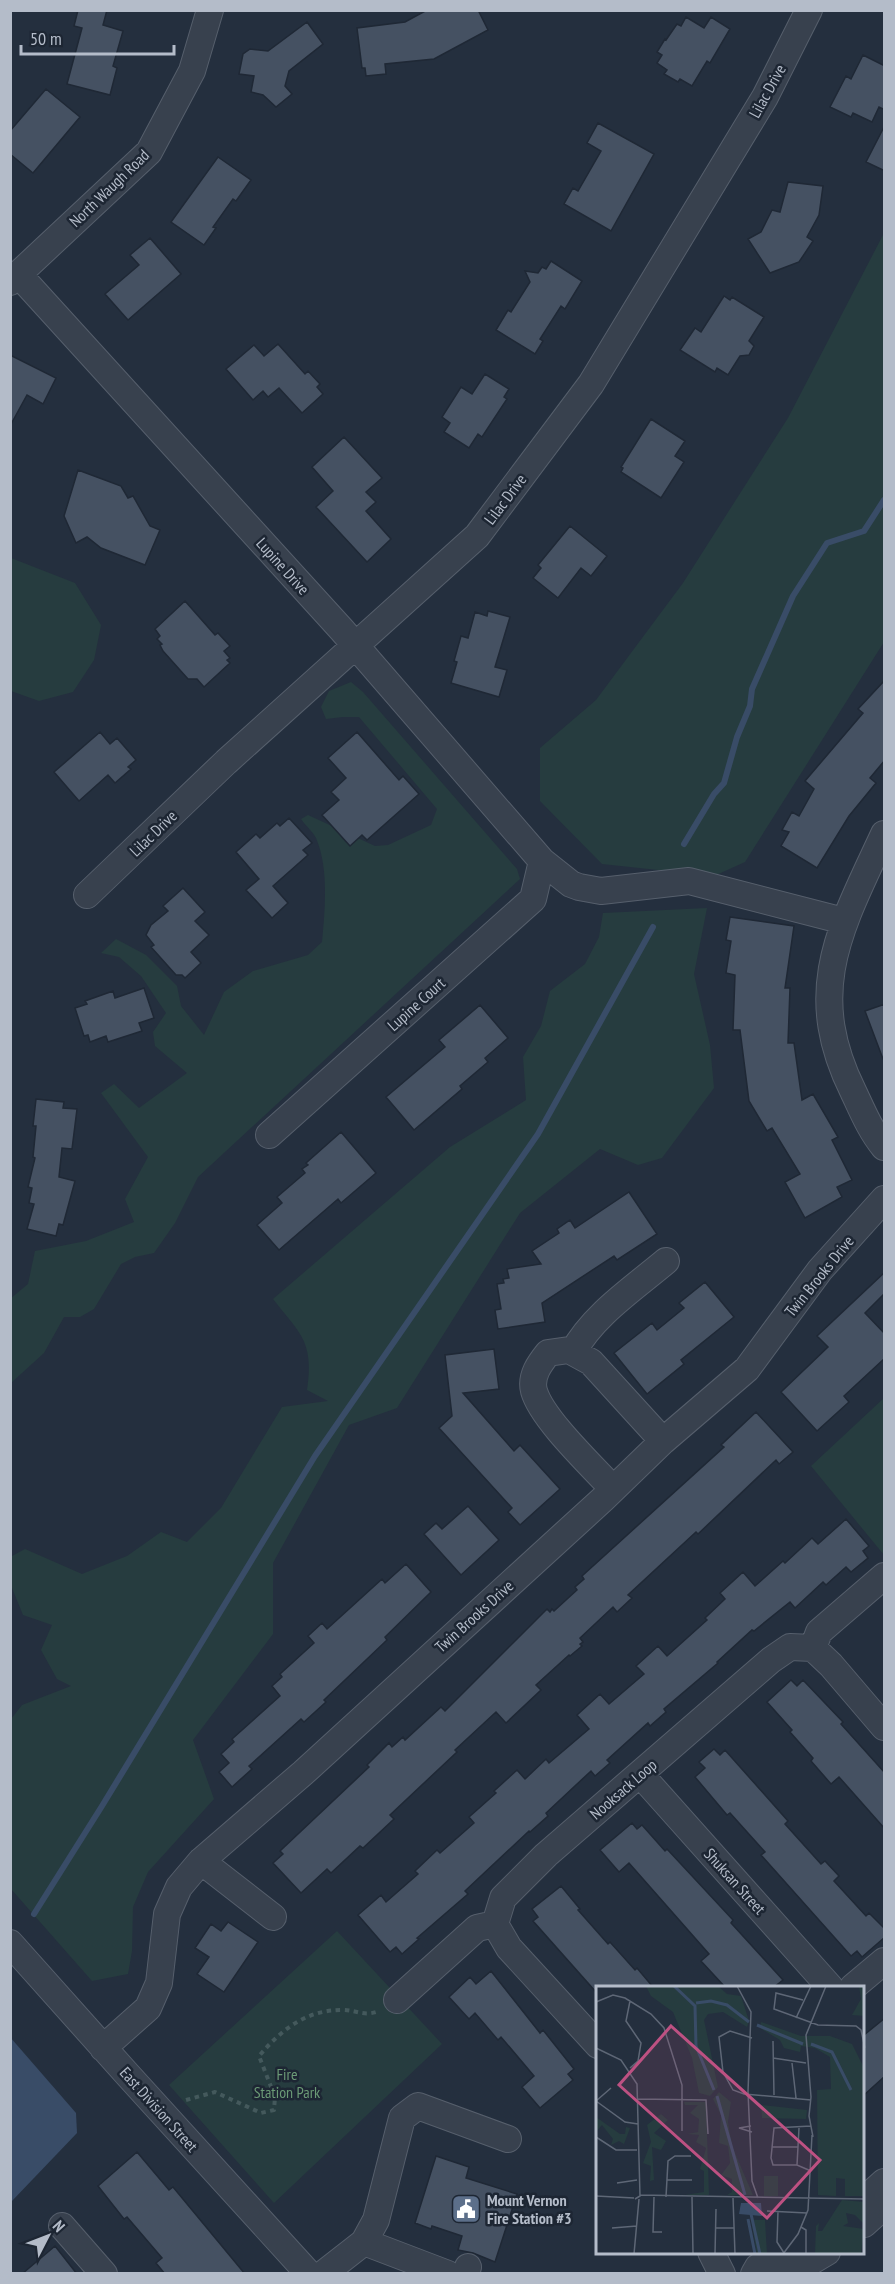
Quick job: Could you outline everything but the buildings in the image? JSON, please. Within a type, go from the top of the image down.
[{"type":"street","name":"North Waugh Road","points":[[15,278],[149,152],[192,71],[210,10]]},
{"type":"street","name":"Lilac Drive","points":[[87,895],[226,762],[477,536],[591,384],[765,97],[809,10]]},
{"type":"street","name":"Lupine Drive","points":[[15,278],[356,647],[542,861],[571,884],[601,891],[689,881],[844,921]]},
{"type":"street","points":[[885,834],[844,921],[835,946],[828,1006],[833,1038],[842,1070],[875,1136],[885,1147]]},
{"type":"street","name":"Lupine Court","points":[[269,1135],[533,899],[542,861]]},
{"type":"street","name":"Twin Brooks Drive","points":[[103,2048],[148,2008],[159,1983],[167,1914],[179,1887],[201,1861],[303,1773],[663,1441],[747,1369],[820,1270],[885,1199]]},
{"type":"street","points":[[573,1352],[580,1339],[598,1319],[666,1261]]},
{"type":"street","points":[[613,1489],[544,1412],[533,1389],[537,1367],[548,1353],[569,1350],[591,1362],[663,1441]]},
{"type":"street","points":[[884,1576],[819,1632],[813,1648],[831,1665],[885,1727]]},
{"type":"street","name":"Nooksack Loop","points":[[495,1924],[502,1898],[546,1855],[771,1660],[790,1647],[813,1648]]},
{"type":"street","name":"Shuksan Street","points":[[640,1774],[829,1986]]},
{"type":"street","points":[[201,1861],[273,1917]]},
{"type":"street","points":[[397,2000],[477,1928],[495,1924],[509,1948],[596,2043]]},
{"type":"street","name":"East Division Street","points":[[10,1943],[309,2274]]},
{"type":"street","points":[[854,1986],[885,1961]]},
{"type":"street","points":[[323,2274],[364,2242],[376,2220],[402,2118],[418,2106],[508,2139]]},
{"type":"street","points":[[865,2199],[885,2182]]},
{"type":"street","points":[[865,2223],[885,2206]]},
{"type":"street","points":[[62,2226],[104,2274]]},
{"type":"street","points":[[364,2242],[460,2271]]},
{"type":"street","points":[[712,2254],[722,2274]]},
{"type":"street","points":[[754,2274],[758,2267],[785,2254]]},
{"type":"street","points":[[790,2274],[825,2254]]},
{"type":"path","points":[[186,2100],[215,2092],[261,2113],[274,2110],[275,2097],[259,2056],[276,2036],[294,2022],[315,2014],[343,2010],[370,2015],[388,2008],[397,2000]]},
{"type":"green space","points":[[884,233],[884,642],[745,862],[714,876],[602,864],[540,801],[540,748],[596,700],[683,583],[788,418]]},
{"type":"green space","points":[[11,558],[75,583],[101,625],[94,660],[73,692],[39,701],[11,691]]},
{"type":"green space","points":[[351,682],[363,692],[517,869],[520,879],[198,1177],[175,1223],[154,1253],[135,1257],[121,1264],[94,1309],[80,1317],[64,1317],[44,1353],[11,1383],[10,1299],[28,1284],[35,1251],[86,1241],[134,1222],[125,1199],[148,1157],[101,1093],[114,1084],[139,1108],[187,1073],[155,1046],[153,1032],[166,1013],[141,976],[119,957],[101,953],[116,939],[146,955],[177,986],[181,1006],[204,1035],[224,992],[253,971],[308,955],[322,942],[325,889],[323,862],[316,838],[301,819],[308,815],[375,846],[388,845],[431,825],[437,809],[359,717],[326,719],[321,707],[329,691]]},
{"type":"green space","points":[[707,908],[694,974],[710,1045],[714,1088],[662,1158],[638,1165],[600,1149],[520,1213],[397,1408],[349,1425],[273,1563],[273,1634],[193,1740],[214,1799],[148,1872],[133,1907],[132,1951],[128,1974],[92,1981],[11,1889],[11,1719],[22,1705],[71,1686],[57,1679],[41,1650],[52,1625],[23,1615],[12,1588],[12,1556],[25,1549],[82,1574],[127,1556],[161,1532],[187,1542],[221,1508],[282,1407],[328,1401],[307,1390],[309,1360],[307,1349],[298,1331],[273,1299],[450,1147],[526,1100],[523,1057],[541,1026],[550,991],[585,964],[599,937],[603,913]]},
{"type":"green space","points":[[884,1398],[884,1555],[811,1466]]},
{"type":"green space","name":"Fire Station Park","points":[[337,1931],[442,2044],[274,2203],[169,2085]]},
{"type":"water","points":[[10,2037],[76,2113],[77,2133],[11,2202]]},
{"type":"waterway","points":[[684,844],[714,794],[724,783],[737,737],[750,706],[752,689],[793,596],[827,543],[864,531],[884,500]]},
{"type":"waterway","points":[[34,1914],[315,1456],[538,1134],[653,927]]},
{"type":"place","name":"Mount Vernon Fire Station #3","points":[[466,2209]]}]
